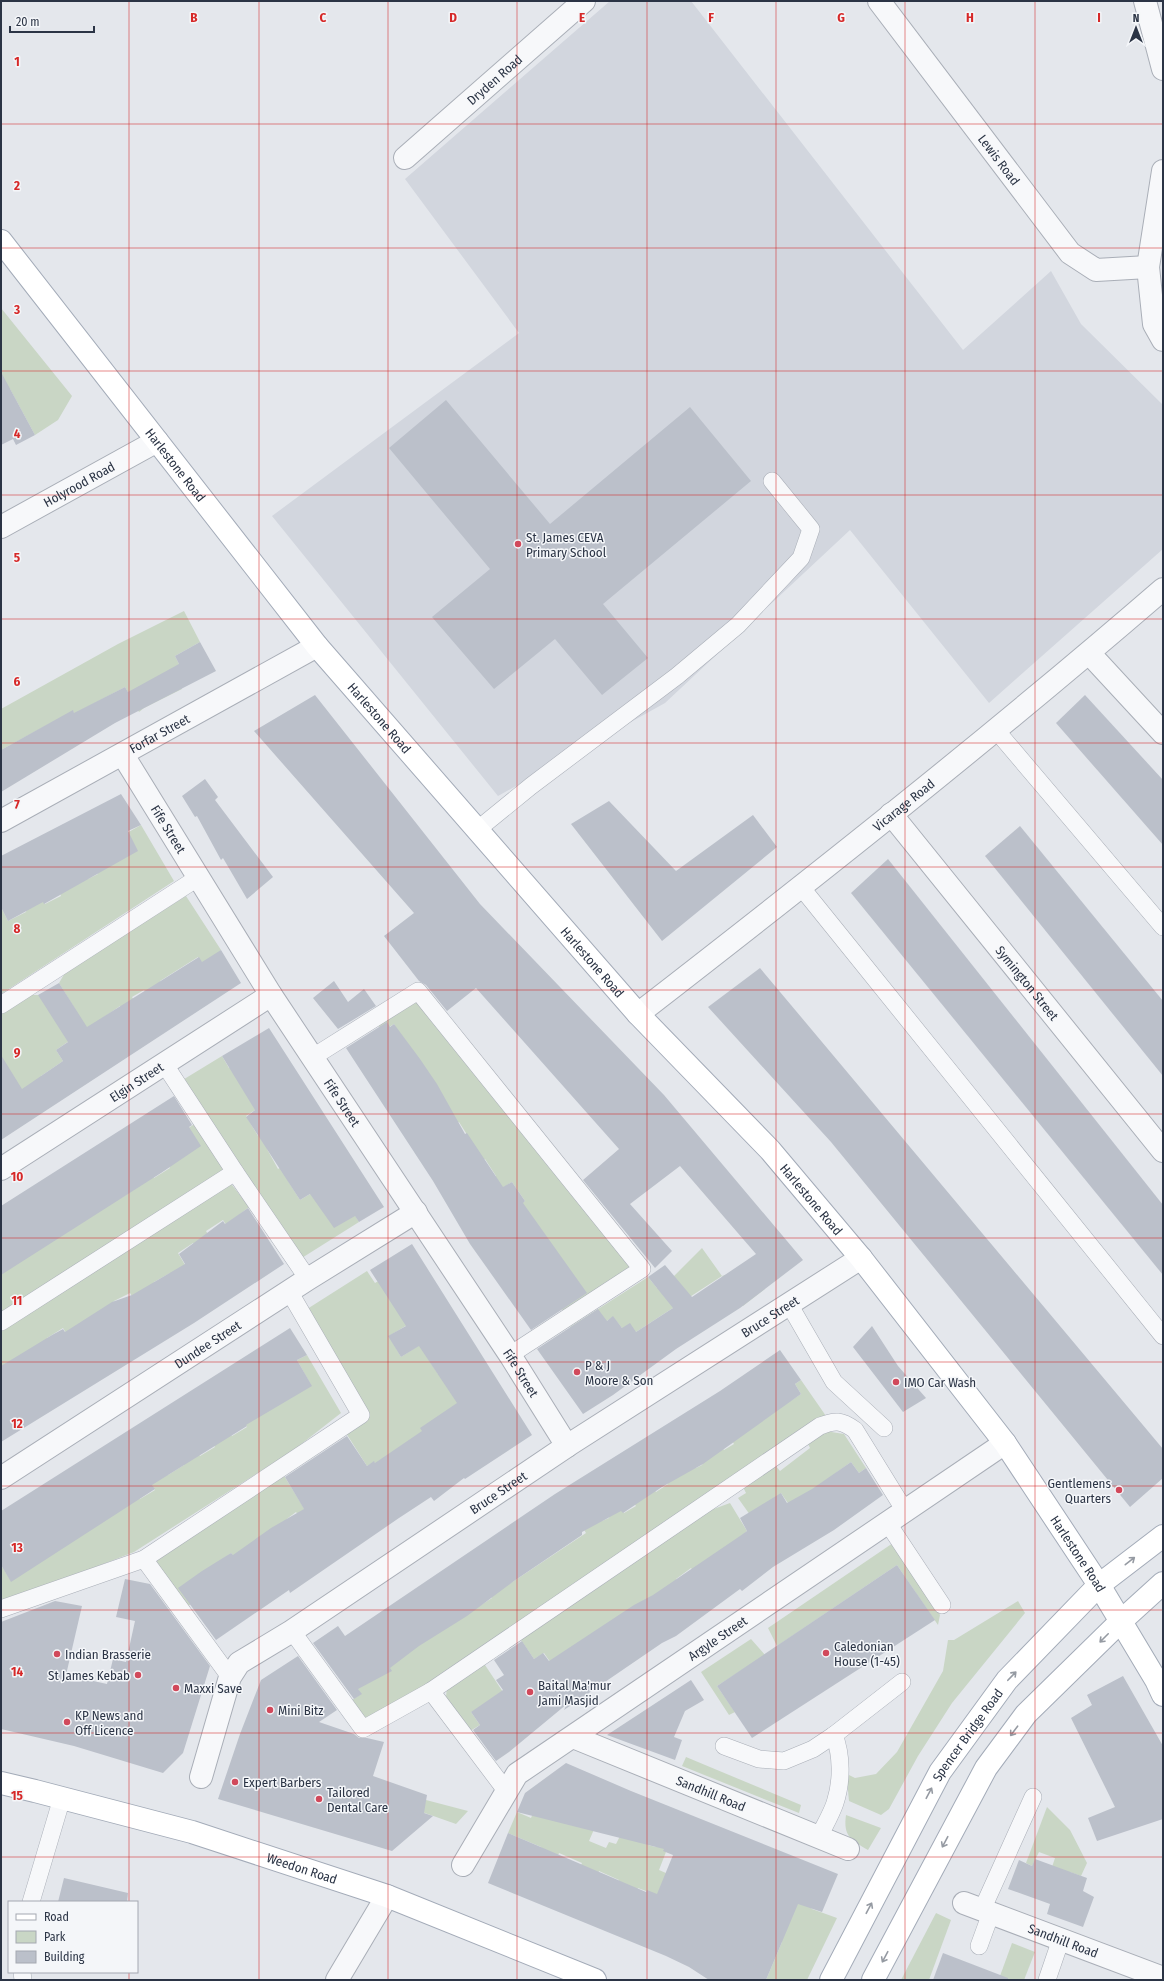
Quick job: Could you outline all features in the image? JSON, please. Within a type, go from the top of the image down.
[{"type":"main road","name":"Harlestone Road","points":[[1,241],[318,646],[638,1014],[770,1150],[861,1258],[1005,1443],[1100,1585],[1120,1622],[1156,1680],[1163,1695]]},
{"type":"main road","name":"Spencer Bridge Road","points":[[831,1980],[940,1772],[1007,1680],[1100,1585],[1163,1536]]},
{"type":"main road","points":[[873,1980],[986,1768],[1026,1714],[1120,1622],[1163,1583]]},
{"type":"main road","name":"Weedon Road","points":[[1,1783],[192,1832],[387,1896],[595,1980]]},
{"type":"street","name":"Dryden Road","points":[[405,158],[584,1]]},
{"type":"street","name":"Lewis Road","points":[[879,1],[1070,253],[1096,270],[1148,267]]},
{"type":"street","points":[[1145,1],[1163,69]]},
{"type":"street","points":[[1163,171],[1148,267],[1154,324],[1163,340]]},
{"type":"street","name":"Holyrood Road","points":[[1,527],[157,442]]},
{"type":"street","name":"Vicarage Road","points":[[638,1014],[801,887],[1089,654],[1163,589]]},
{"type":"street","name":"Forfar Street","points":[[1,821],[318,646]]},
{"type":"street","points":[[1089,654],[1163,733]]},
{"type":"street","name":"Fife Street","points":[[123,755],[271,995],[416,1212],[568,1446]]},
{"type":"street","name":"Symington Street","points":[[891,814],[1163,1151]]},
{"type":"street","name":"Elgin Street","points":[[1,1169],[165,1065],[271,995]]},
{"type":"street","name":"Dundee Street","points":[[1,1478],[289,1291],[416,1212]]},
{"type":"street","name":"Bruce Street","points":[[201,1777],[230,1677],[239,1663],[292,1631],[568,1446],[861,1258]]},
{"type":"street","name":"Argyle Street","points":[[462,1865],[517,1774],[574,1737],[887,1522],[1005,1443]]},
{"type":"street","name":"Sandhill Road","points":[[574,1737],[848,1850]]},
{"type":"street","points":[[337,1980],[387,1896]]},
{"type":"street","name":"Sandhill Road","points":[[979,1908],[1163,1978]]},
{"type":"lane","points":[[477,830],[531,786],[677,676],[738,625],[801,558],[811,529],[772,481]]},
{"type":"lane","points":[[995,729],[1163,927]]},
{"type":"lane","points":[[1,1005],[199,877]]},
{"type":"lane","points":[[801,887],[1163,1334]]},
{"type":"lane","points":[[313,1057],[418,991],[642,1269],[510,1355]]},
{"type":"lane","points":[[165,1065],[235,1172],[308,1279]]},
{"type":"lane","points":[[1,1322],[235,1172]]},
{"type":"lane","points":[[1,1610],[144,1559],[361,1415],[289,1291]]},
{"type":"lane","points":[[789,1304],[834,1382],[884,1428]]},
{"type":"lane","points":[[292,1631],[363,1729],[431,1691],[820,1426],[832,1422],[844,1422],[855,1430],[905,1511]]},
{"type":"lane","points":[[887,1522],[942,1605]]},
{"type":"lane","points":[[144,1559],[230,1677]]},
{"type":"lane","points":[[724,1746],[758,1759],[784,1761],[813,1749],[834,1735],[902,1682]]},
{"type":"lane","points":[[431,1691],[507,1792]]},
{"type":"lane","points":[[819,1837],[836,1802],[840,1772],[839,1748],[834,1735]]},
{"type":"lane","points":[[979,1946],[979,1908],[1033,1797]]},
{"type":"lane","points":[[31,1901],[62,1798]]},
{"type":"lane","points":[[1047,1980],[1061,1939]]},
{"type":"shaded area","points":[[610,1],[691,1],[963,350],[1051,271],[1081,324],[1163,405],[1163,549],[989,703],[850,530],[665,703],[498,796],[272,516],[519,333],[405,179]]},
{"type":"green space","points":[[1,308],[72,396],[58,420],[35,435],[10,389],[1,394]]},
{"type":"green space","points":[[184,611],[200,642],[175,656],[180,666],[172,671],[182,689],[139,712],[125,687],[74,714],[73,711],[1,750],[1,709],[118,644]]},
{"type":"green space","points":[[141,825],[174,881],[1,994],[1,907],[8,921],[26,912],[32,883],[45,904],[61,896],[52,873],[88,879],[98,874],[88,855]]},
{"type":"green space","points":[[186,896],[221,950],[205,967],[198,957],[160,981],[158,1012],[144,990],[132,997],[140,1011],[128,1018],[120,1006],[56,1050],[63,1061],[41,1076],[55,1097],[1,1104],[1,1013],[28,995],[38,995],[75,1009],[59,983],[66,971]]},
{"type":"green space","points":[[418,999],[633,1265],[564,1312],[499,1218],[525,1201],[512,1182],[488,1197],[496,1176],[485,1159],[470,1167],[466,1133],[459,1122],[446,1130],[394,1024],[383,1031],[378,1025]]},
{"type":"green space","points":[[249,1055],[273,1098],[246,1116],[258,1136],[287,1118],[267,1149],[278,1169],[310,1149],[319,1162],[288,1181],[300,1200],[334,1180],[359,1222],[297,1261],[181,1081],[222,1056],[229,1068]]},
{"type":"green space","points":[[196,1123],[224,1171],[1,1315],[1,1247],[121,1198],[138,1187],[142,1159],[154,1178],[170,1168],[157,1149]]},
{"type":"green space","points":[[229,1181],[249,1207],[240,1214],[244,1252],[223,1220],[206,1231],[227,1268],[193,1243],[178,1253],[198,1287],[185,1295],[170,1273],[154,1282],[146,1320],[130,1293],[114,1301],[82,1359],[63,1328],[47,1338],[66,1368],[1,1374],[1,1326]]},
{"type":"green space","points":[[702,1248],[722,1276],[636,1332],[622,1328],[613,1317],[599,1326],[587,1350],[570,1327],[648,1277],[657,1288],[674,1276]]},
{"type":"green space","points":[[749,1267],[765,1289],[743,1306],[722,1276]]},
{"type":"green space","points":[[367,1271],[375,1283],[394,1272],[422,1316],[389,1336],[401,1357],[435,1335],[427,1357],[438,1374],[472,1364],[441,1459],[384,1475],[374,1462],[367,1466],[346,1433],[369,1418],[304,1311]]},
{"type":"green space","points":[[307,1355],[341,1413],[295,1449],[134,1552],[1,1604],[1,1565],[11,1581],[121,1469],[140,1499],[155,1490],[136,1459],[168,1475],[184,1465],[167,1439],[183,1431],[200,1456],[215,1447],[198,1420],[215,1411],[232,1436],[247,1427],[230,1400],[311,1385],[297,1360]]},
{"type":"green space","points":[[801,1380],[826,1416],[392,1707],[364,1723],[352,1700],[361,1694],[355,1685],[492,1598],[486,1588],[507,1585],[586,1533],[580,1523],[596,1512],[602,1521],[609,1518],[614,1501],[624,1513],[636,1506],[627,1494],[647,1479],[656,1492],[668,1484],[660,1472],[696,1468],[702,1465],[714,1438],[724,1450],[734,1444],[726,1431],[792,1400],[801,1394],[795,1384]]},
{"type":"green space","points":[[825,1431],[844,1434],[866,1468],[859,1473],[851,1462],[837,1472],[796,1515],[781,1493],[765,1536],[738,1498],[746,1493],[743,1487],[775,1465],[780,1471],[810,1448],[808,1444]]},
{"type":"green space","points":[[283,1474],[313,1523],[307,1527],[296,1512],[288,1518],[242,1567],[231,1553],[223,1559],[191,1604],[184,1609],[154,1557]]},
{"type":"green space","points":[[730,1503],[747,1531],[698,1578],[691,1568],[676,1579],[684,1590],[558,1673],[544,1653],[534,1659],[519,1637],[585,1593],[590,1593],[711,1510]]},
{"type":"green space","points":[[893,1543],[940,1615],[938,1625],[897,1565],[777,1646],[768,1628]]},
{"type":"green space","points":[[1018,1601],[1025,1613],[952,1703],[918,1756],[889,1809],[881,1815],[849,1801],[847,1780],[849,1775],[855,1778],[876,1774],[897,1752],[943,1671],[948,1640],[954,1640]]},
{"type":"green space","points":[[751,1639],[765,1655],[717,1686],[735,1712],[729,1715],[701,1672]]},
{"type":"green space","points":[[483,1662],[511,1704],[471,1712],[480,1725],[470,1731],[446,1697],[447,1687]]},
{"type":"green space","points":[[686,1757],[801,1805],[799,1813],[682,1766]]},
{"type":"green space","points":[[426,1800],[468,1811],[456,1824],[422,1812]]},
{"type":"green space","points":[[537,1804],[601,1813],[589,1841],[606,1848],[609,1842],[616,1844],[627,1822],[638,1839],[645,1844],[656,1847],[662,1836],[671,1839],[659,1870],[675,1877],[800,1893],[812,1909],[837,1918],[807,1980],[766,1980],[782,1942],[638,1888],[631,1904],[611,1895],[619,1880],[599,1871],[593,1888],[573,1881],[582,1863],[559,1853],[551,1872],[541,1847],[508,1833],[517,1812],[531,1818]]},
{"type":"green space","points":[[1047,1807],[1070,1830],[1087,1863],[1081,1876],[1070,1872],[1065,1884],[1051,1870],[1055,1858],[1039,1852],[1032,1866],[1026,1863]]},
{"type":"green space","points":[[846,1815],[881,1828],[868,1850],[853,1840],[847,1833],[845,1822]]},
{"type":"green space","points":[[936,1913],[951,1920],[929,1980],[901,1980]]},
{"type":"green space","points":[[1012,1943],[1035,1952],[1024,1980],[1010,1980],[1000,1976]]},
{"type":"building","points":[[1,372],[35,435],[16,445],[13,439],[1,445]]},
{"type":"building","name":"St. James CEVA Primary School","points":[[446,400],[550,524],[690,407],[751,481],[603,604],[648,658],[602,695],[555,639],[494,689],[432,617],[490,569],[389,448]]},
{"type":"building","points":[[200,642],[216,671],[115,723],[1,792],[1,750],[73,710],[74,713],[125,687],[128,692],[179,664],[175,656]]},
{"type":"building","points":[[315,695],[480,904],[664,1095],[803,1260],[740,1308],[676,1349],[613,1395],[583,1414],[537,1349],[598,1309],[607,1321],[613,1316],[622,1328],[630,1323],[636,1332],[673,1308],[648,1277],[665,1265],[692,1297],[756,1254],[680,1166],[630,1204],[672,1251],[655,1268],[583,1180],[619,1149],[476,988],[447,1011],[426,985],[419,981],[384,936],[414,913],[254,731]]},
{"type":"building","points":[[1085,695],[1163,780],[1163,845],[1056,723]]},
{"type":"building","points":[[205,779],[218,797],[215,800],[273,877],[247,899],[223,858],[221,860],[197,816],[195,817],[182,796]]},
{"type":"building","points":[[121,794],[141,825],[128,831],[138,851],[44,904],[43,902],[8,921],[1,907],[1,856]]},
{"type":"building","points":[[609,801],[676,871],[753,815],[777,847],[662,941],[571,824]]},
{"type":"building","points":[[1020,826],[1163,1001],[1163,1076],[985,856]]},
{"type":"building","points":[[888,859],[1163,1205],[1163,1275],[851,893]]},
{"type":"building","points":[[221,950],[241,983],[1,1140],[1,1055],[22,1089],[63,1061],[56,1050],[68,1042],[38,995],[59,983],[87,1027],[199,957],[202,962]]},
{"type":"building","points":[[760,968],[1163,1449],[1163,1478],[1130,1507],[831,1142],[708,1007]]},
{"type":"building","points":[[334,981],[348,1002],[364,989],[376,1006],[338,1029],[313,998]]},
{"type":"building","points":[[387,1022],[390,1027],[394,1024],[420,1059],[437,1084],[465,1134],[467,1133],[503,1187],[512,1182],[525,1201],[523,1203],[587,1293],[531,1330],[470,1244],[433,1181],[346,1048]]},
{"type":"building","points":[[269,1028],[384,1207],[359,1222],[355,1216],[334,1228],[310,1194],[300,1200],[246,1117],[255,1110],[222,1056]]},
{"type":"building","points":[[174,1096],[192,1125],[189,1127],[201,1146],[1,1275],[1,1206]]},
{"type":"building","points":[[248,1208],[284,1264],[194,1323],[1,1442],[1,1366],[52,1335],[63,1329],[65,1332],[112,1302],[132,1295],[185,1264],[179,1254],[223,1221],[225,1224]]},
{"type":"building","points":[[412,1244],[532,1435],[465,1479],[464,1478],[434,1501],[431,1497],[290,1593],[289,1590],[216,1640],[178,1588],[202,1571],[231,1553],[233,1555],[271,1528],[304,1509],[285,1477],[347,1436],[367,1466],[374,1461],[375,1463],[422,1431],[420,1428],[457,1403],[419,1346],[401,1357],[388,1336],[406,1326],[370,1270]]},
{"type":"building","name":"IMO Car Wash","points":[[872,1326],[898,1366],[926,1398],[903,1412],[853,1347]]},
{"type":"building","points":[[290,1328],[307,1355],[297,1360],[312,1386],[246,1425],[247,1426],[152,1485],[155,1489],[11,1582],[1,1565],[1,1511]]},
{"type":"building","points":[[780,1350],[801,1380],[795,1384],[801,1394],[703,1464],[662,1487],[623,1513],[621,1511],[582,1532],[582,1535],[514,1581],[467,1616],[419,1646],[390,1668],[392,1671],[358,1689],[362,1694],[354,1699],[313,1643],[338,1626],[345,1636],[555,1494],[720,1391]]},
{"type":"building","points":[[851,1462],[859,1473],[866,1468],[883,1495],[834,1530],[773,1567],[742,1591],[740,1589],[676,1636],[662,1643],[564,1710],[567,1704],[496,1761],[473,1730],[480,1725],[471,1712],[503,1690],[496,1680],[504,1675],[494,1660],[522,1641],[534,1659],[543,1653],[549,1661],[634,1605],[653,1595],[747,1531],[740,1518],[781,1493],[787,1503],[812,1489]]},
{"type":"building","name":"Caledonian House (1-45)","points":[[897,1565],[935,1620],[752,1738],[717,1686]]},
{"type":"building","points":[[125,1579],[150,1584],[210,1666],[183,1753],[163,1773],[74,1746],[1,1729],[1,1622],[55,1601],[82,1606],[66,1675],[107,1684],[113,1659],[126,1662],[135,1621],[116,1617]]},
{"type":"building","points":[[298,1656],[337,1710],[319,1722],[354,1734],[359,1738],[367,1738],[384,1742],[373,1776],[427,1795],[424,1813],[433,1816],[392,1851],[218,1799],[240,1734],[261,1680]]},
{"type":"building","points":[[1123,1676],[1163,1746],[1163,1819],[1097,1841],[1088,1818],[1115,1807],[1071,1718],[1092,1705],[1087,1695]]},
{"type":"building","points":[[691,1680],[704,1700],[685,1711],[674,1737],[682,1740],[675,1760],[607,1735]]},
{"type":"building","points":[[566,1763],[631,1791],[838,1874],[822,1912],[798,1904],[766,1980],[709,1980],[689,1967],[666,1956],[488,1883],[508,1833],[646,1892],[647,1890],[657,1894],[673,1855],[663,1851],[664,1849],[517,1812],[525,1793]]},
{"type":"building","points":[[1035,1859],[1087,1878],[1083,1891],[1094,1897],[1083,1927],[1047,1914],[1050,1904],[1008,1889],[1019,1860],[1032,1866]]},
{"type":"building","points":[[64,1878],[128,1893],[127,1901],[58,1901]]},
{"type":"building","points":[[943,1953],[1008,1978],[1008,1980],[933,1980]]},
{"type":"place","name":"St. James CEVA Primary School","points":[[518,544]]},
{"type":"place","name":"P & J Moore & Son","points":[[577,1372]]},
{"type":"place","name":"IMO Car Wash","points":[[896,1382]]},
{"type":"place","name":"Gentlemens Quarters","points":[[1119,1490]]},
{"type":"place","name":"Caledonian House (1-45)","points":[[826,1653]]},
{"type":"place","name":"Indian Brasserie","points":[[57,1654]]},
{"type":"place","name":"St James Kebab","points":[[138,1675]]},
{"type":"place","name":"Maxxi Save","points":[[176,1688]]},
{"type":"place","name":"Baital Ma'mur Jami Masjid","points":[[530,1692]]},
{"type":"place","name":"Mini Bitz","points":[[270,1710]]},
{"type":"place","name":"KP News and Off Licence","points":[[67,1722]]},
{"type":"place","name":"Expert Barbers","points":[[235,1782]]},
{"type":"place","name":"Tailored Dental Care","points":[[319,1799]]}]
